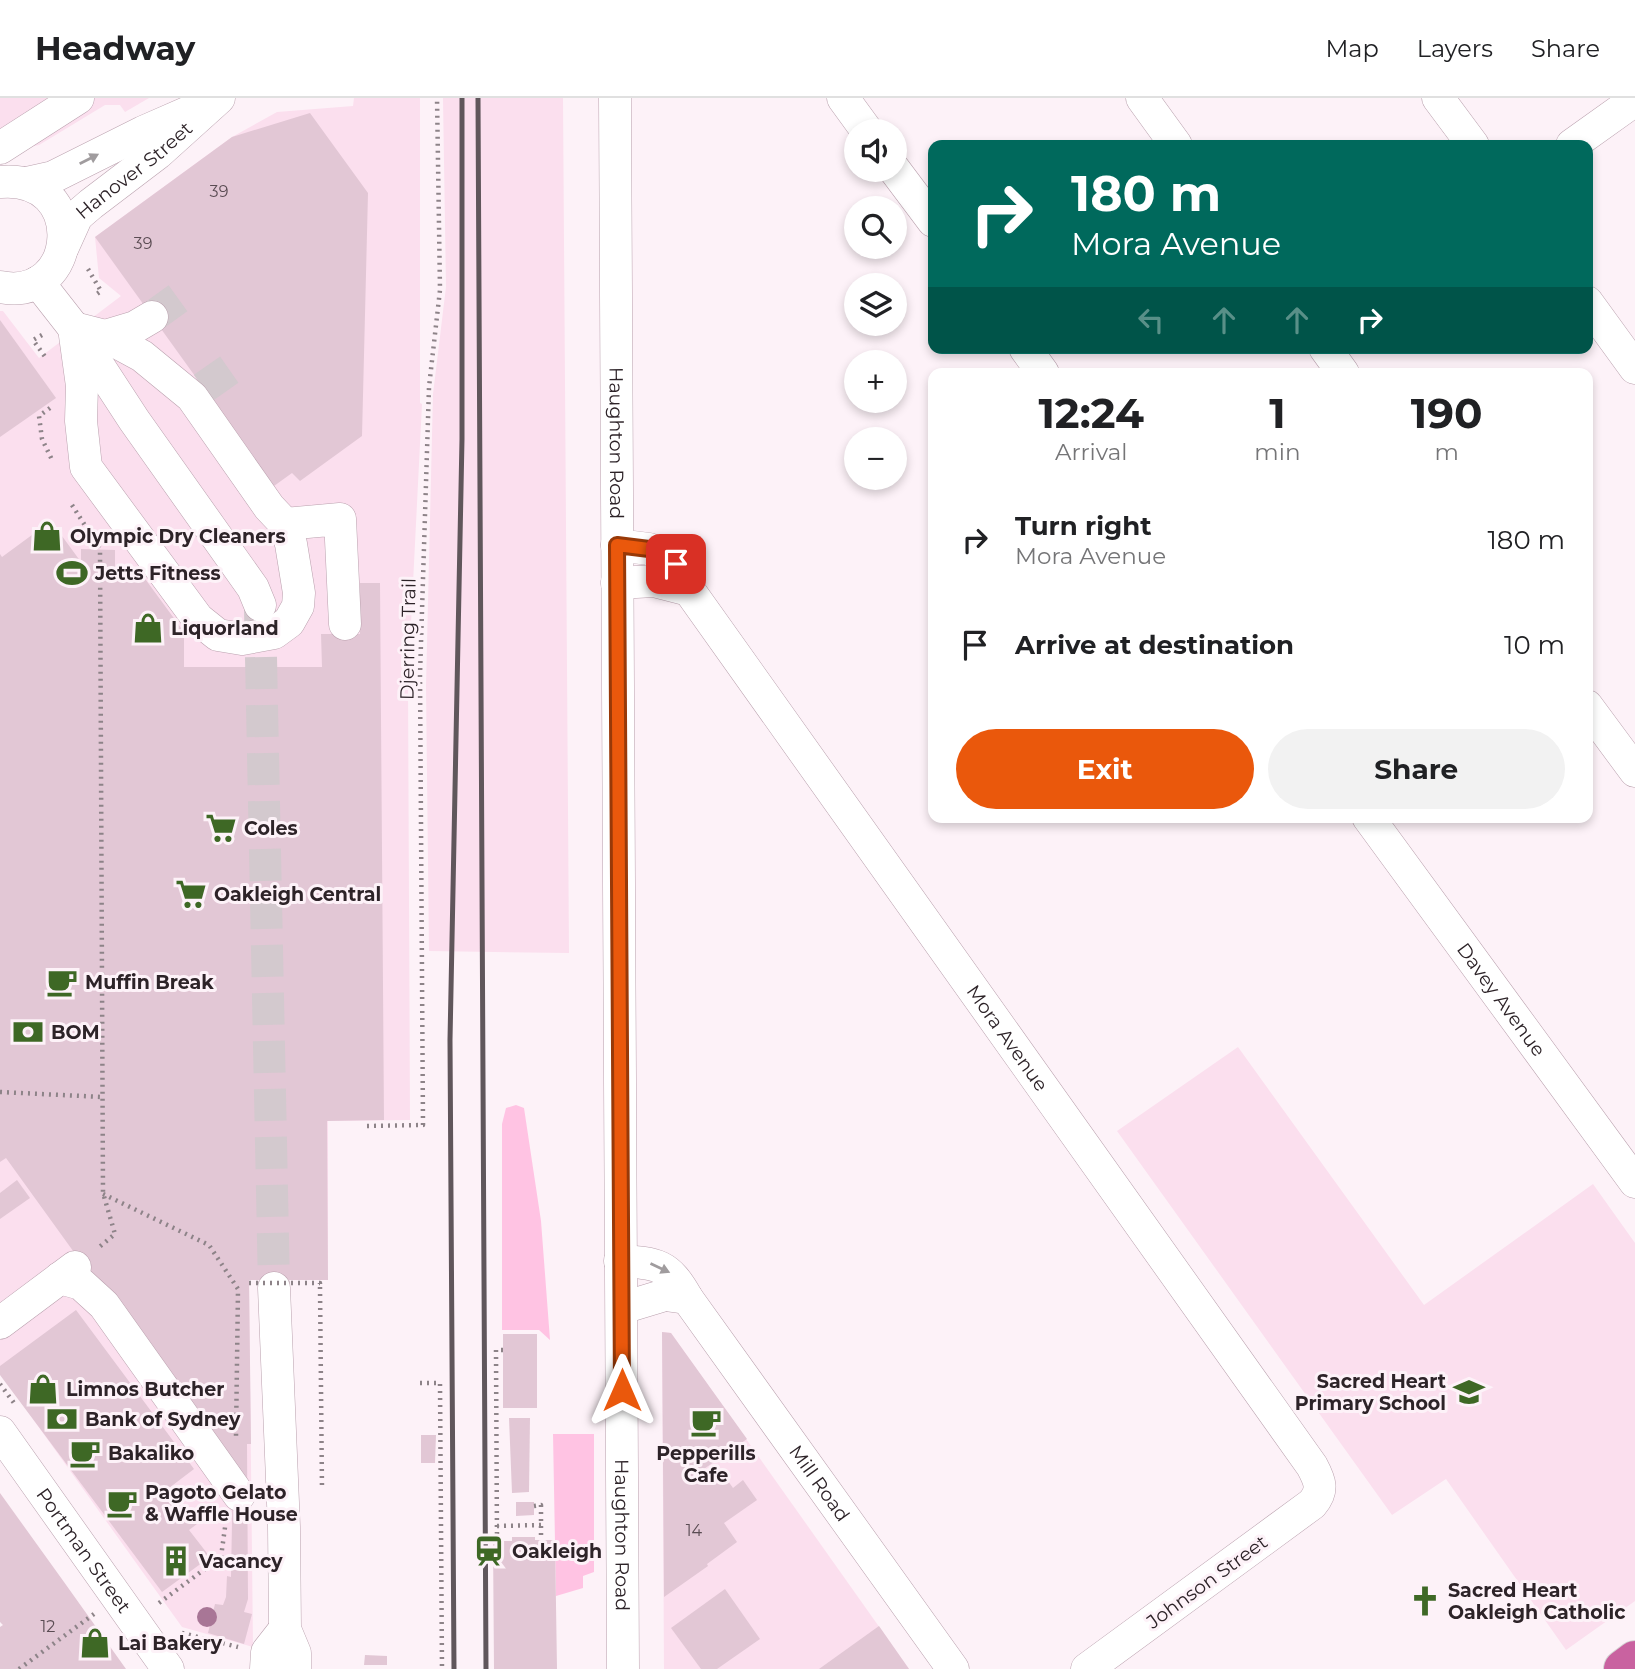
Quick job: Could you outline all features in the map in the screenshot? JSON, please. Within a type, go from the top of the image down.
[{"type":"highway","points":[[1623,1669],[1635,1660]]},
{"type":"street","points":[[0,148],[78,98]]},
{"type":"street","name":"Haughton Road","points":[[615,98],[623,1669]]},
{"type":"street","points":[[842,98],[858,119]]},
{"type":"street","points":[[1142,98],[1172,140]]},
{"type":"street","points":[[1438,98],[1469,140]]},
{"type":"street","name":"Hanover Street","points":[[13,183],[53,177],[217,99]]},
{"type":"street","name":"Hanover Street","points":[[38,282],[50,273],[58,261],[77,216],[158,153],[217,99]]},
{"type":"street","points":[[1579,140],[1635,100]]},
{"type":"street","points":[[904,182],[928,215]]},
{"type":"street","points":[[13,183],[40,190],[52,201],[61,215],[65,230],[63,247]]},
{"type":"street","points":[[0,287],[24,287],[38,282],[74,328],[134,420],[253,588],[260,605]]},
{"type":"street","points":[[1593,310],[1635,368]]},
{"type":"street","points":[[105,335],[135,327],[152,317]]},
{"type":"street","points":[[74,328],[105,335],[198,393],[269,507],[285,524],[299,593],[298,606],[289,622],[274,633],[253,639],[228,638],[218,635],[198,619],[86,467],[81,421],[82,386],[74,328]]},
{"type":"street","points":[[285,524],[340,519],[345,624]]},
{"type":"street","name":"Mora Avenue","points":[[617,545],[649,549],[676,564],[689,590],[1312,1466],[1320,1489]]},
{"type":"street","points":[[617,583],[654,581],[689,590]]},
{"type":"street","points":[[1593,714],[1635,771]]},
{"type":"street","name":"Davey Avenue","points":[[1372,823],[1635,1182]]},
{"type":"street","name":"Mill Road","points":[[621,1261],[658,1265],[669,1271],[677,1280],[687,1298],[953,1669]]},
{"type":"street","points":[[0,1323],[70,1270],[80,1284],[104,1304],[235,1488]]},
{"type":"street","points":[[262,1286],[284,1527],[285,1629],[295,1653],[295,1669]]},
{"type":"street","points":[[622,1308],[665,1295],[687,1298]]},
{"type":"street","name":"Portman Street","points":[[8,1419],[117,1597],[168,1669]]},
{"type":"street","name":"Johnson Street","points":[[1087,1669],[1303,1512],[1317,1499],[1320,1489]]},
{"type":"street","points":[[253,1664],[267,1652],[285,1629]]},
{"type":"path","name":"Djerring Trail","points":[[367,1126],[423,1125],[420,675],[429,387],[440,290],[437,98]]},
{"type":"path","points":[[70,1270],[115,1234],[103,1193],[100,549]]},
{"type":"path","points":[[0,1092],[102,1097]]},
{"type":"path","points":[[103,1193],[209,1245],[238,1289],[236,1445]]},
{"type":"path","points":[[262,1286],[320,1283],[322,1489]]},
{"type":"path","points":[[497,1541],[496,1350],[503,1350]]},
{"type":"path","points":[[420,1383],[440,1383],[442,1669]]},
{"type":"path","points":[[0,1384],[8,1419]]},
{"type":"path","points":[[159,1603],[221,1557],[235,1488]]},
{"type":"path","points":[[534,1506],[541,1506],[541,1540]]},
{"type":"path","points":[[497,1526],[541,1525]]},
{"type":"path","points":[[151,1592],[166,1613]]},
{"type":"path","points":[[19,1669],[117,1597]]},
{"type":"path","points":[[180,1633],[242,1648],[253,1664]]},
{"type":"shaded area","points":[[0,98],[149,98],[125,112],[120,105],[105,105],[39,145],[0,153]]},
{"type":"shaded area","points":[[354,98],[420,98],[422,404],[408,683],[410,1120],[328,1121],[328,1280],[249,1280],[253,1647],[182,1627],[0,1373],[0,311],[3,311],[39,358],[121,296],[99,278],[95,237],[232,137],[277,112],[353,106]]},
{"type":"shaded area","points":[[443,98],[563,98],[569,953],[429,951],[426,686],[433,394],[446,287]]},
{"type":"shaded area","name":"Sacred Heart Primary School","points":[[1238,1047],[1424,1305],[1593,1184],[1635,1243],[1635,1601],[1566,1650],[1446,1479],[1392,1515],[1117,1131]]},
{"type":"shaded area","points":[[516,1105],[524,1108],[541,1221],[550,1340],[539,1330],[502,1330],[502,1124],[506,1108]]},
{"type":"shaded area","points":[[662,1332],[671,1333],[909,1669],[664,1669]]},
{"type":"shaded area","points":[[553,1434],[594,1434],[594,1572],[583,1576],[583,1588],[556,1596]]},
{"type":"building","points":[[310,113],[368,193],[362,436],[300,481],[292,473],[274,486],[95,237],[232,137]]},
{"type":"building","points":[[0,320],[56,398],[0,437]]},
{"type":"building","name":"Oakleigh Central","points":[[51,521],[81,562],[81,549],[115,550],[115,576],[125,576],[125,570],[142,571],[184,632],[184,667],[322,667],[321,634],[360,634],[360,583],[380,583],[384,1120],[327,1121],[328,1280],[249,1280],[251,1444],[247,1444],[248,1599],[244,1612],[252,1614],[244,1644],[208,1633],[215,1604],[223,1605],[227,1576],[231,1577],[233,1468],[226,1467],[224,1445],[213,1445],[6,1158],[0,1162],[0,554],[2,557]]},
{"type":"building","points":[[17,1180],[30,1198],[0,1219],[0,1193]]},
{"type":"building","points":[[76,1310],[194,1469],[169,1488],[197,1524],[189,1530],[210,1557],[162,1592],[0,1375],[0,1366]]},
{"type":"building","points":[[662,1332],[671,1333],[747,1439],[701,1471],[704,1476],[713,1470],[719,1477],[723,1474],[733,1488],[743,1480],[757,1500],[724,1523],[737,1542],[664,1597]]},
{"type":"building","points":[[503,1334],[537,1334],[537,1408],[503,1408]]},
{"type":"building","points":[[509,1418],[530,1418],[529,1492],[512,1493]]},
{"type":"building","points":[[421,1435],[436,1435],[435,1463],[421,1463]]},
{"type":"building","points":[[0,1493],[126,1669],[0,1669],[0,1627],[3,1625],[0,1622]]},
{"type":"building","points":[[516,1502],[534,1502],[534,1515],[516,1516]]},
{"type":"building","points":[[512,1537],[555,1540],[557,1669],[494,1669],[493,1541],[512,1541]]},
{"type":"building","points":[[725,1589],[760,1639],[717,1669],[701,1669],[671,1628]]},
{"type":"building","points":[[879,1626],[909,1669],[819,1669]]},
{"type":"building","points":[[365,1655],[387,1656],[387,1665],[364,1665]]},
{"type":"tunnel","points":[[152,317],[184,294]]},
{"type":"tunnel","points":[[203,388],[236,365]]},
{"type":"tunnel","points":[[260,609],[274,1288]]},
{"type":"railway","points":[[454,1669],[450,1040],[462,439],[462,98]]},
{"type":"railway","points":[[478,98],[486,1669]]},
{"type":"place","name":"Olympic Dry Cleaners","points":[[47,536]]},
{"type":"place","name":"Jetts Fitness","points":[[72,573]]},
{"type":"place","name":"Liquorland","points":[[148,628]]},
{"type":"place","name":"Coles","points":[[221,828]]},
{"type":"place","name":"Oakleigh Central","points":[[191,894]]},
{"type":"place","name":"Muffin Break","points":[[62,982]]},
{"type":"place","name":"BOM","points":[[28,1032]]},
{"type":"place","name":"Limnos Butcher","points":[[43,1389]]},
{"type":"place","name":"Sacred Heart Primary School","points":[[1469,1392]]},
{"type":"place","name":"Bank of Sydney","points":[[62,1419]]},
{"type":"place","name":"Pepperills Cafe","points":[[706,1422]]},
{"type":"place","name":"Bakaliko","points":[[85,1453]]},
{"type":"place","name":"Pagoto Gelato & Waffle House","points":[[122,1503]]},
{"type":"place","name":"Oakleigh","points":[[489,1551]]},
{"type":"place","name":"Vacancy","points":[[176,1561]]},
{"type":"place","name":"Sacred Heart Oakleigh Catholic","points":[[1425,1601]]},
{"type":"place","name":"Lai Bakery","points":[[95,1643]]},
{"type":"route","points":[[622,1390],[617,545],[649,549],[676,564]]}]
